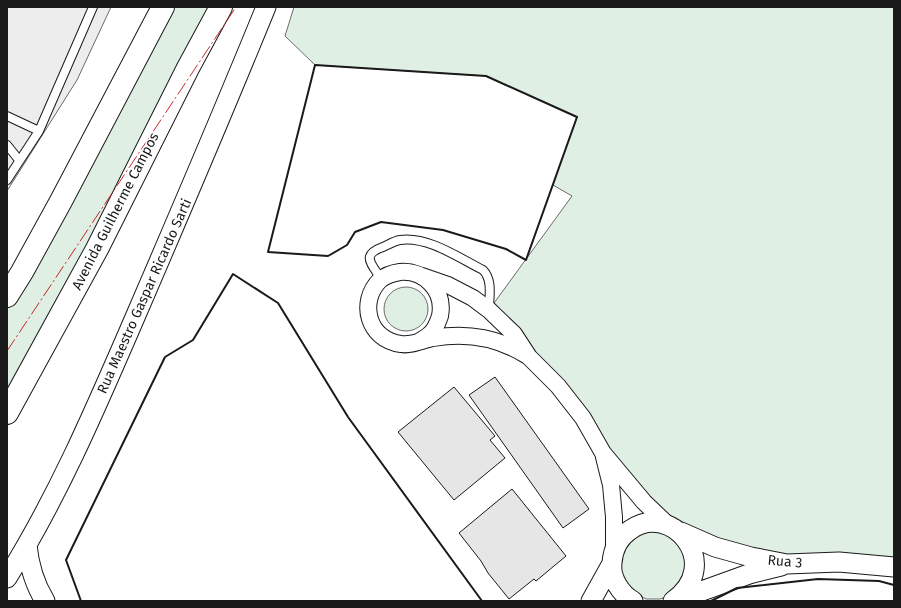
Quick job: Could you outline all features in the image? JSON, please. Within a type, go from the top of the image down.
[{"type":"main road","points":[[7,296],[22,272],[163,7]]},
{"type":"main road","name":"Avenida Guilherme Campos","points":[[7,413],[97,249],[188,68],[221,7]]},
{"type":"street","name":"Rua Maestro Gaspar Ricardo Sarti","points":[[7,578],[27,545],[81,442],[209,148],[266,7]]},
{"type":"street","points":[[529,357],[512,346],[474,336],[454,335],[402,345],[390,342],[376,331],[369,318],[368,304],[372,290],[381,279],[394,272],[409,271],[448,285],[473,298],[489,310],[514,334],[529,357],[558,386],[583,418],[603,453],[644,502],[674,528],[690,545],[695,561],[694,576],[686,591],[674,601]]},
{"type":"street","points":[[420,341],[431,334],[438,322],[441,309],[439,296],[436,290],[422,276]]},
{"type":"street","points":[[603,453],[611,485],[614,517],[612,557],[614,579],[621,591],[633,601]]},
{"type":"street","points":[[591,601],[622,536],[635,526],[651,522],[674,528]]},
{"type":"street","name":"Rua 3","points":[[674,528],[715,547],[751,557],[788,564],[839,562],[894,567]]},
{"type":"street","points":[[27,545],[33,577],[45,601]]},
{"type":"street","points":[[674,601],[749,574],[788,564]]},
{"type":"lane","points":[[7,180],[39,131],[93,7]]},
{"type":"lane","points":[[7,116],[39,131]]},
{"type":"lane","points":[[7,145],[19,160]]},
{"type":"lane","points":[[381,279],[369,259],[370,254],[374,250],[400,240],[416,240],[433,244],[483,270],[487,274],[490,280],[489,310]]},
{"type":"green space","points":[[173,7],[213,7],[7,403],[7,306]]},
{"type":"green space","points":[[294,7],[894,7],[894,567],[796,564],[681,532],[489,310],[572,196],[553,185],[577,117],[486,76],[315,65],[285,36]]},
{"type":"green space","points":[[402,287],[410,287],[415,288],[422,293],[427,300],[427,318],[422,325],[415,330],[402,331],[394,328],[387,321],[384,313],[384,305],[387,297],[394,290]]},
{"type":"green space","points":[[661,530],[684,545],[688,572],[673,594],[660,599],[646,599],[634,593],[619,570],[619,556],[635,534]]},
{"type":"shaded area","points":[[7,7],[111,7],[77,80],[7,191]]},
{"type":"building","points":[[495,377],[589,509],[563,528],[469,395]]},
{"type":"building","points":[[454,387],[495,436],[490,440],[505,458],[454,500],[398,432]]},
{"type":"building","points":[[512,489],[566,556],[536,581],[534,579],[509,599],[459,533]]},
{"type":"wall","points":[[315,65],[486,76],[577,117],[526,260],[506,249],[443,230],[381,222],[355,232],[347,245],[328,256],[268,252],[315,65]]},
{"type":"wall","points":[[81,601],[66,560],[165,357],[193,340],[233,274],[278,303],[348,417],[482,601]]},
{"type":"wall","points":[[711,601],[737,588],[818,579],[879,581],[894,585]]},
{"type":"power","points":[[7,351],[236,7]]}]
